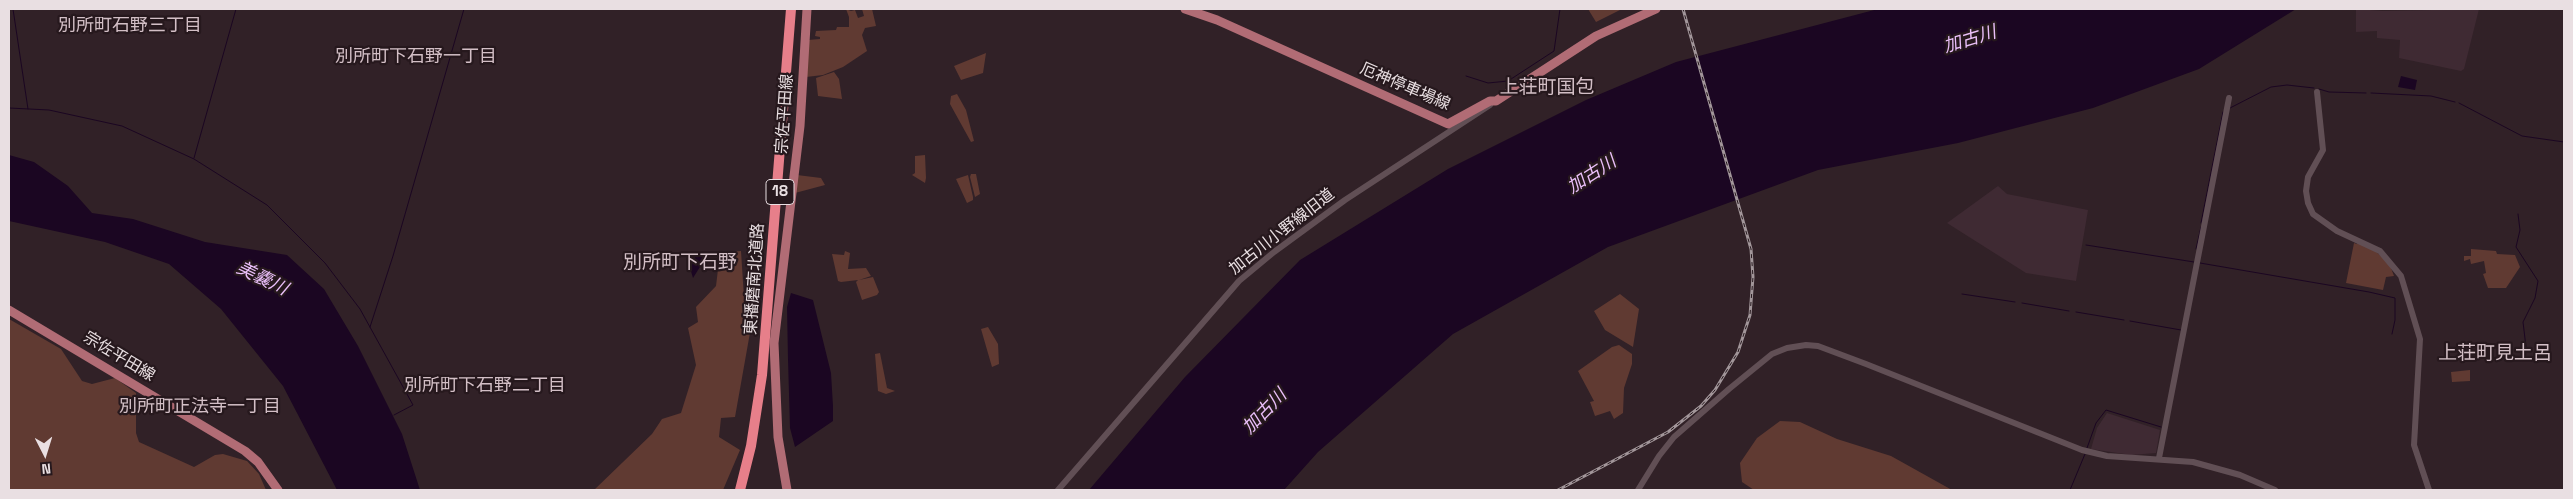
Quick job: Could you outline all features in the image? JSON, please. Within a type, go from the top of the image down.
[{"type":"highway","name":"東播磨南北道路","points":[[744,490],[755,447],[764,376],[792,9]]},
{"type":"highway","name":"東播磨南北道路","points":[[740,490],[753,438],[764,376]]},
{"type":"main road","name":"宗佐平田線","points":[[787,490],[778,437],[774,343],[799,134],[807,9]]},
{"type":"main road","name":"厄神停車場線","points":[[1185,9],[1233,27],[1444,124],[1452,122],[1490,101],[1496,101],[1596,36],[1656,9]]},
{"type":"main road","name":"宗佐平田線","points":[[9,310],[245,450],[258,462],[278,490]]},
{"type":"street","points":[[2317,92],[2323,150],[2307,182],[2306,191],[2309,206],[2313,214],[2337,231],[2380,251],[2400,276],[2420,339],[2414,445],[2429,490]]},
{"type":"street","points":[[2159,458],[2228,98]]},
{"type":"street","name":"加古川小野線旧道","points":[[1058,490],[1239,280],[1345,200],[1496,101]]},
{"type":"street","points":[[1638,490],[1659,456],[1674,437],[1772,354],[1787,348],[1806,345],[1818,346],[1866,364],[2082,450],[2107,456],[2159,458],[2193,462],[2221,469],[2276,490]]},
{"type":"shaded area","points":[[846,9],[855,10],[858,18],[864,16],[862,9],[872,9],[876,26],[865,28],[862,35],[867,51],[843,67],[823,75],[806,77],[808,40],[820,39],[820,37],[815,36],[816,31],[849,27],[849,17]]},
{"type":"shaded area","points":[[1588,9],[1622,9],[1596,22]]},
{"type":"shaded area","points":[[2356,9],[2383,11],[2479,9],[2464,69],[2461,71],[2399,58],[2400,40],[2377,38],[2377,31],[2356,32]]},
{"type":"shaded area","points":[[986,53],[983,73],[961,80],[954,66]]},
{"type":"shaded area","points":[[834,72],[839,79],[842,99],[818,96],[816,78]]},
{"type":"shaded area","points":[[957,94],[966,110],[974,141],[971,142],[950,104],[951,96]]},
{"type":"shaded area","points":[[925,155],[925,183],[912,175],[915,173],[915,156]]},
{"type":"shaded area","points":[[971,174],[976,174],[980,194],[975,197],[970,177]]},
{"type":"shaded area","points":[[797,175],[821,178],[825,185],[795,193]]},
{"type":"shaded area","points":[[968,175],[973,200],[967,203],[956,179]]},
{"type":"shaded area","points":[[1998,186],[2007,194],[2088,210],[2076,281],[2026,273],[1947,223]]},
{"type":"shaded area","points":[[2358,241],[2374,250],[2389,263],[2394,276],[2386,277],[2383,290],[2346,283],[2354,243],[2357,244]]},
{"type":"shaded area","points":[[2471,249],[2515,255],[2520,267],[2506,288],[2488,288],[2483,274],[2486,273],[2484,261],[2471,264],[2470,259],[2464,261],[2464,256],[2471,256]]},
{"type":"shaded area","points":[[741,251],[744,298],[751,327],[735,417],[721,418],[719,437],[740,450],[723,490],[594,490],[652,434],[662,419],[681,413],[696,365],[688,328],[698,322],[696,307],[716,286],[720,253]]},
{"type":"shaded area","points":[[845,251],[850,253],[848,269],[866,268],[871,276],[859,280],[873,277],[879,292],[877,295],[862,300],[856,282],[858,280],[838,281],[832,254],[844,255]]},
{"type":"shaded area","points":[[1620,294],[1639,309],[1633,347],[1605,330],[1594,311]]},
{"type":"shaded area","points":[[9,319],[61,349],[82,381],[92,384],[115,378],[136,393],[136,433],[139,442],[194,467],[215,455],[223,454],[247,461],[259,474],[266,490],[9,490]]},
{"type":"shaded area","points":[[988,327],[998,344],[999,364],[992,367],[981,329]]},
{"type":"shaded area","points":[[1619,345],[1632,354],[1632,364],[1624,388],[1623,413],[1614,419],[1610,411],[1595,416],[1590,402],[1594,401],[1578,371],[1612,347]]},
{"type":"shaded area","points":[[880,353],[887,388],[895,391],[886,394],[878,391],[875,354]]},
{"type":"shaded area","points":[[2470,370],[2470,381],[2452,382],[2451,372]]},
{"type":"shaded area","points":[[2107,413],[2160,430],[2156,453],[2131,455],[2091,449],[2097,428]]},
{"type":"shaded area","points":[[1780,421],[1800,422],[1837,439],[1891,456],[1952,490],[1754,490],[1742,482],[1740,463],[1757,438]]},
{"type":"water","name":"加古川","points":[[1878,9],[2296,9],[2199,69],[2093,108],[1958,143],[1818,170],[1608,247],[1453,334],[1318,452],[1284,490],[1089,490],[1185,377],[1300,260],[1448,169],[1586,100],[1676,62]]},
{"type":"water","points":[[2401,76],[2417,80],[2415,90],[2398,87]]},
{"type":"water","name":"美嚢川","points":[[9,155],[34,162],[68,186],[92,213],[133,219],[205,242],[287,255],[324,289],[358,346],[402,434],[420,490],[337,490],[283,386],[221,309],[169,264],[105,242],[9,221]]},
{"type":"water","points":[[701,252],[703,262],[693,278],[690,268],[694,258]]},
{"type":"water","points":[[791,293],[813,300],[831,373],[833,406],[833,421],[795,447],[790,428],[788,359],[787,307]]},
{"type":"waterway","points":[[13,9],[28,109]]},
{"type":"waterway","points":[[194,158],[236,9]]},
{"type":"waterway","points":[[370,327],[393,256],[464,9]]},
{"type":"waterway","points":[[1466,76],[1488,83],[1508,81],[1554,51],[1560,9]]},
{"type":"waterway","points":[[2230,108],[2271,87],[2287,85],[2314,88]]},
{"type":"waterway","points":[[2319,89],[2329,92],[2366,93]]},
{"type":"waterway","points":[[2371,93],[2431,96],[2455,102]]},
{"type":"waterway","points":[[2459,103],[2522,136],[2564,142]]},
{"type":"waterway","points":[[9,108],[49,110],[122,126],[194,159],[267,205],[325,263],[360,309],[413,405],[394,415]]},
{"type":"waterway","points":[[2201,223],[2223,112]]},
{"type":"waterway","points":[[2518,214],[2520,230],[2516,247],[2538,281],[2535,298],[2523,322],[2526,347]]},
{"type":"waterway","points":[[2196,249],[2201,227]]},
{"type":"waterway","points":[[2086,245],[2194,262]]},
{"type":"waterway","points":[[2200,263],[2395,298],[2395,320],[2392,334]]},
{"type":"waterway","points":[[1962,294],[2015,302]]},
{"type":"waterway","points":[[2022,303],[2069,311]]},
{"type":"waterway","points":[[2076,312],[2124,320]]},
{"type":"waterway","points":[[2130,321],[2181,330]]},
{"type":"waterway","points":[[2087,448],[2096,423],[2106,410],[2161,427]]},
{"type":"waterway","points":[[2070,490],[2085,454]]},
{"type":"railway","points":[[1558,490],[1668,432],[1701,406],[1715,390],[1738,352],[1750,315],[1753,277],[1751,249],[1683,9]]},
{"type":"district","name":"別所町石野三丁目","points":[[130,26]]},
{"type":"district","name":"別所町下石野一丁目","points":[[416,57]]},
{"type":"district","name":"上荘町国包","points":[[1547,88]]},
{"type":"district","name":"別所町下石野","points":[[680,263]]},
{"type":"district","name":"上荘町見土呂","points":[[2495,354]]},
{"type":"district","name":"別所町下石野二丁目","points":[[485,386]]},
{"type":"district","name":"別所町正法寺一丁目","points":[[200,407]]}]
